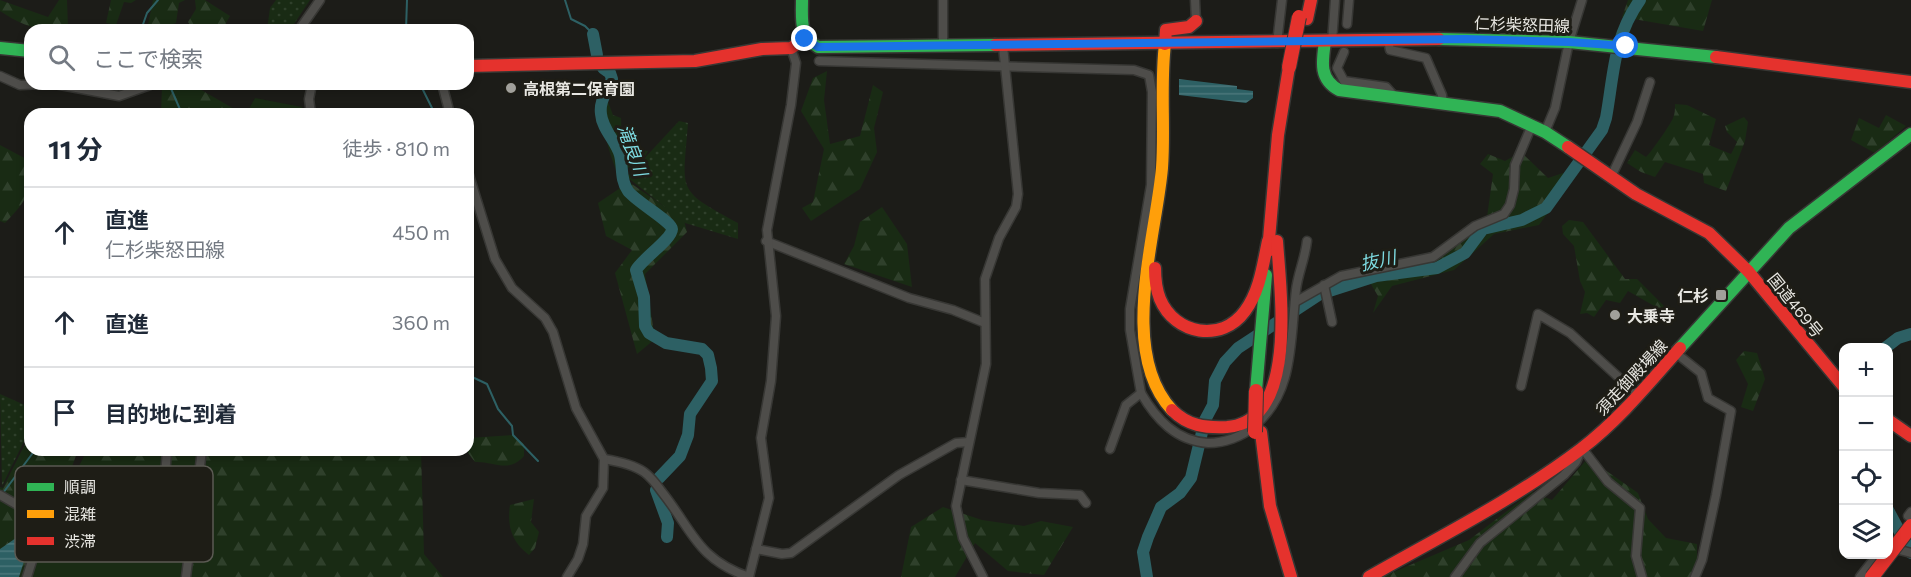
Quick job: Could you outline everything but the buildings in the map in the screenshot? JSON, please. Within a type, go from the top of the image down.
[{"type":"main road","points":[[474,66],[695,61],[762,49],[791,48],[805,39],[802,28],[802,0]]},
{"type":"main road","points":[[1303,0],[1303,18]]},
{"type":"main road","points":[[1284,577],[1265,515],[1258,432],[1259,391],[1262,353],[1272,298],[1278,135],[1303,18],[1311,0]]},
{"type":"main road","points":[[1196,21],[1190,27],[1166,30],[1161,65],[1162,168],[1146,274],[1143,322],[1147,356],[1155,384],[1167,405],[1185,421],[1197,426],[1220,429],[1241,424],[1258,414],[1266,404],[1279,372],[1280,340],[1272,298]]},
{"type":"main road","name":"仁杉柴怒田線","points":[[805,39],[818,47],[1388,40],[1569,42],[1626,46],[1911,82]]},
{"type":"main road","name":"国道469号","points":[[1328,42],[1322,74],[1331,87],[1339,90],[1500,111],[1545,132],[1636,194],[1709,233],[1748,271],[1839,381]]},
{"type":"main road","points":[[1165,44],[1169,66],[1170,145],[1167,193],[1154,273],[1160,303],[1172,319],[1189,328],[1210,331],[1230,324],[1240,317],[1252,298],[1273,241]]},
{"type":"main road","points":[[0,48],[24,50]]},
{"type":"main road","name":"須走御殿場線","points":[[1369,577],[1527,487],[1582,448],[1638,395],[1789,228],[1911,134]]},
{"type":"main road","points":[[1893,423],[1911,436]]},
{"type":"main road","points":[[1258,432],[1271,513],[1291,577]]},
{"type":"main road","points":[[1872,577],[1910,518]]},
{"type":"street","points":[[302,24],[320,0]]},
{"type":"street","points":[[943,0],[943,46]]},
{"type":"street","points":[[1195,0],[1196,21]]},
{"type":"street","points":[[1277,43],[1282,0]]},
{"type":"street","points":[[1328,42],[1335,0]]},
{"type":"street","points":[[1347,24],[1349,0]]},
{"type":"street","points":[[1545,132],[1558,98],[1569,42],[1582,0]]},
{"type":"street","points":[[1388,40],[1390,50],[1426,58],[1442,95],[1443,104]]},
{"type":"street","points":[[982,577],[963,538],[956,506],[986,364],[985,279],[999,238],[1016,207],[1018,194],[1002,46]]},
{"type":"street","points":[[604,459],[642,470],[676,510],[688,530],[711,558],[723,567],[749,577],[769,498],[761,438],[771,381],[776,316],[766,241],[791,105],[796,63],[791,48]]},
{"type":"street","points":[[1344,52],[1337,68],[1344,81],[1386,87],[1395,97]]},
{"type":"street","points":[[819,61],[1134,70],[1149,75],[1152,92],[1151,185],[1130,309],[1131,341],[1141,393],[1157,417],[1179,435],[1207,442],[1232,439],[1243,434],[1267,416],[1285,382],[1293,338],[1295,302],[1307,242]]},
{"type":"street","points":[[0,76],[24,85]]},
{"type":"street","points":[[1611,177],[1646,101],[1650,82]]},
{"type":"street","points":[[88,90],[120,96],[136,90]]},
{"type":"street","points":[[310,108],[311,90]]},
{"type":"street","points":[[444,90],[448,108]]},
{"type":"street","points":[[1295,302],[1324,287],[1372,268],[1433,257],[1475,226],[1504,214],[1510,205],[1514,189],[1515,165],[1532,125]]},
{"type":"street","points":[[474,191],[495,259],[512,288],[545,318],[553,332],[576,408],[604,459],[606,477],[603,488],[586,516],[578,559],[567,577]]},
{"type":"street","points":[[766,241],[909,298],[954,310],[986,323]]},
{"type":"street","points":[[1324,287],[1332,322]]},
{"type":"street","points":[[1521,386],[1538,314],[1570,333],[1638,395]]},
{"type":"street","points":[[1676,353],[1701,373],[1708,398],[1731,411],[1702,561],[1695,577]]},
{"type":"street","points":[[1110,449],[1126,405],[1141,393]]},
{"type":"street","points":[[756,549],[782,554],[791,553],[899,475],[956,443],[969,442]]},
{"type":"street","points":[[1455,577],[1480,543],[1564,475],[1576,462],[1582,448],[1608,482],[1640,508],[1636,556],[1642,577]]},
{"type":"street","points":[[961,480],[1039,493],[1080,495],[1086,503]]},
{"type":"street","points":[[0,495],[15,504]]},
{"type":"street","points":[[1893,549],[1909,553]]},
{"type":"street","points":[[1860,577],[1875,559]]},
{"type":"street","points":[[27,577],[32,562]]},
{"type":"street","points":[[186,577],[188,562]]},
{"type":"green space","points":[[0,0],[48,17],[59,0],[67,0],[68,24],[24,24],[0,11]]},
{"type":"green space","points":[[111,0],[136,0],[131,3],[124,2],[116,24],[106,23]]},
{"type":"green space","points":[[153,0],[185,0],[179,3],[176,23],[148,24]]},
{"type":"green space","points":[[195,0],[205,0],[230,16],[225,24],[189,24],[188,22],[196,9]]},
{"type":"green space","points":[[276,0],[310,0],[294,24],[268,24],[270,8]]},
{"type":"green space","points":[[1628,0],[1712,0],[1703,31],[1622,17]]},
{"type":"green space","points":[[827,71],[824,100],[830,144],[860,136],[873,85],[883,92],[874,128],[877,152],[860,189],[811,221],[802,208],[813,202],[824,149],[801,111],[813,78]]},
{"type":"green space","points":[[162,90],[201,90],[233,108],[161,108]]},
{"type":"green space","points":[[255,98],[302,107],[302,108],[249,108]]},
{"type":"green space","points":[[608,102],[613,115],[621,118],[622,147],[648,151],[644,158],[618,174],[604,126],[605,108]]},
{"type":"green space","points":[[1675,104],[1687,105],[1716,119],[1709,145],[1731,154],[1737,142],[1727,132],[1725,126],[1744,117],[1748,122],[1745,141],[1726,191],[1704,183],[1703,174],[1665,162],[1655,177],[1627,163],[1635,150],[1646,157],[1648,155],[1671,121],[1675,113]]},
{"type":"green space","points":[[1886,115],[1906,126],[1875,153],[1851,140],[1859,118],[1879,128]]},
{"type":"green space","points":[[679,121],[688,123],[685,176],[688,186],[693,195],[703,203],[738,223],[738,239],[685,223],[627,177]]},
{"type":"green space","points":[[0,145],[24,158],[24,200],[5,223],[0,221]]},
{"type":"green space","points":[[1521,152],[1548,178],[1563,173],[1563,192],[1539,225],[1494,234],[1454,270],[1392,286],[1373,313],[1378,296],[1366,276],[1386,265],[1432,253],[1487,217],[1493,174],[1480,164],[1488,154],[1505,161]]},
{"type":"green space","points":[[629,182],[684,220],[687,232],[645,274],[655,339],[637,354],[615,273],[632,250],[606,236],[598,203]]},
{"type":"green space","points":[[882,207],[907,244],[912,287],[844,264],[854,246],[860,222]]},
{"type":"green space","points":[[1569,220],[1583,222],[1625,279],[1637,279],[1664,306],[1663,311],[1628,291],[1620,303],[1606,300],[1594,317],[1587,313],[1580,314],[1585,292],[1580,281],[1574,246],[1563,234],[1562,226]]},
{"type":"green space","points":[[1744,351],[1757,353],[1765,379],[1753,411],[1741,407],[1748,384],[1736,360]]},
{"type":"green space","points":[[0,394],[24,405],[24,441],[2,486]]},
{"type":"green space","points":[[513,435],[524,444],[524,456],[506,466],[475,462],[470,456],[474,456],[474,438]]},
{"type":"green space","points":[[24,446],[24,456],[76,456],[72,466],[15,466],[15,562],[213,562],[213,466],[79,466],[84,456],[421,456],[424,554],[443,577],[0,577],[0,487],[3,488]]},
{"type":"green space","points":[[1588,458],[1638,493],[1648,519],[1666,538],[1697,544],[1697,562],[1690,577],[1382,577],[1469,540],[1532,492],[1552,500]]},
{"type":"green space","points":[[534,499],[531,522],[539,532],[535,548],[529,555],[514,539],[509,512],[510,505]]},
{"type":"green space","points":[[943,507],[982,520],[1024,526],[1041,521],[1073,527],[1044,575],[1008,571],[975,543],[955,577],[901,577],[911,527]]},
{"type":"green space","points":[[36,562],[185,562],[182,577],[32,577]]},
{"type":"water","points":[[1179,79],[1237,86],[1237,89],[1253,91],[1253,98],[1246,103],[1179,95]]},
{"type":"water","points":[[15,539],[15,562],[24,562],[19,577],[0,577],[0,549]]},
{"type":"waterway","points":[[143,24],[147,13],[158,0]]},
{"type":"waterway","points":[[406,24],[407,0]]},
{"type":"waterway","name":"滝良川","points":[[565,0],[571,19],[585,26],[593,34]]},
{"type":"waterway","name":"抜川","points":[[1147,577],[1143,552],[1148,537],[1161,507],[1180,493],[1191,478],[1205,420],[1213,405],[1215,381],[1225,362],[1238,348],[1320,294],[1376,276],[1437,268],[1465,253],[1483,229],[1522,220],[1546,208],[1602,130],[1619,42],[1640,0]]},
{"type":"waterway","name":"滝良川","points":[[593,34],[597,55]]},
{"type":"waterway","name":"滝良川","points":[[603,68],[610,73],[612,79],[601,104],[602,119],[620,155],[625,187],[672,229],[667,238],[636,270],[644,297],[645,326],[649,333],[666,343],[702,349],[708,355],[711,368],[712,381],[690,414],[688,435],[680,456],[659,478]]},
{"type":"waterway","points":[[172,90],[179,108]]},
{"type":"waterway","points":[[423,90],[432,108]]},
{"type":"waterway","points":[[1892,343],[1898,338],[1911,334]]},
{"type":"waterway","points":[[474,378],[487,384],[498,409],[512,426],[513,435],[538,461]]},
{"type":"waterway","points":[[23,466],[31,456]]},
{"type":"waterway","points":[[3,493],[15,477]]},
{"type":"waterway","name":"滝良川","points":[[656,490],[668,523],[667,537]]},
{"type":"waterway","points":[[1893,519],[1911,553]]},
{"type":"traffic: fast","points":[[802,0],[802,21],[805,33],[807,38],[818,47],[995,45]]},
{"type":"traffic: fast","points":[[1439,39],[1569,42],[1716,57]]},
{"type":"traffic: fast","points":[[1325,42],[1323,69],[1328,81],[1339,90],[1500,111],[1545,132],[1568,147]]},
{"type":"traffic: fast","points":[[0,48],[24,50]]},
{"type":"traffic: fast","points":[[1680,348],[1789,228],[1911,134]]},
{"type":"traffic: fast","points":[[1256,391],[1266,275]]},
{"type":"traffic: slow","points":[[1165,44],[1162,168],[1144,293],[1144,326],[1147,357],[1156,386],[1172,410]]},
{"type":"traffic: jam","points":[[1307,19],[1311,0]]},
{"type":"traffic: jam","points":[[1289,67],[1299,17]]},
{"type":"traffic: jam","points":[[1165,44],[1166,30],[1189,27],[1196,21]]},
{"type":"traffic: jam","points":[[474,66],[695,61],[762,49],[791,48],[805,39]]},
{"type":"traffic: jam","points":[[995,45],[1439,39]]},
{"type":"traffic: jam","points":[[1716,57],[1911,82]]},
{"type":"traffic: jam","points":[[1268,251],[1278,135],[1289,67]]},
{"type":"traffic: jam","points":[[1568,147],[1636,194],[1709,233],[1748,271]]},
{"type":"traffic: jam","points":[[1155,268],[1160,299],[1176,321],[1187,327],[1212,331],[1224,328],[1235,321],[1250,303],[1260,277],[1268,241]]},
{"type":"traffic: jam","points":[[1172,410],[1184,420],[1197,425],[1227,427],[1250,420],[1266,403],[1275,379],[1280,350],[1281,290],[1277,241]]},
{"type":"traffic: jam","points":[[1748,271],[1839,381]]},
{"type":"traffic: jam","points":[[1369,577],[1504,501],[1581,449],[1621,414],[1680,348]]},
{"type":"traffic: jam","points":[[1255,432],[1256,391]]},
{"type":"traffic: jam","points":[[1893,423],[1911,436]]},
{"type":"traffic: jam","points":[[1261,432],[1270,506],[1291,577]]},
{"type":"traffic: jam","points":[[1872,577],[1911,526]]},
{"type":"place","name":"高根第二保育園","points":[[511,88]]},
{"type":"place","name":"仁杉","points":[[1721,295]]},
{"type":"place","name":"大乗寺","points":[[1615,315]]},
{"type":"route","points":[[805,39],[811,45],[818,47],[1240,44],[1465,39],[1626,46]]}]
